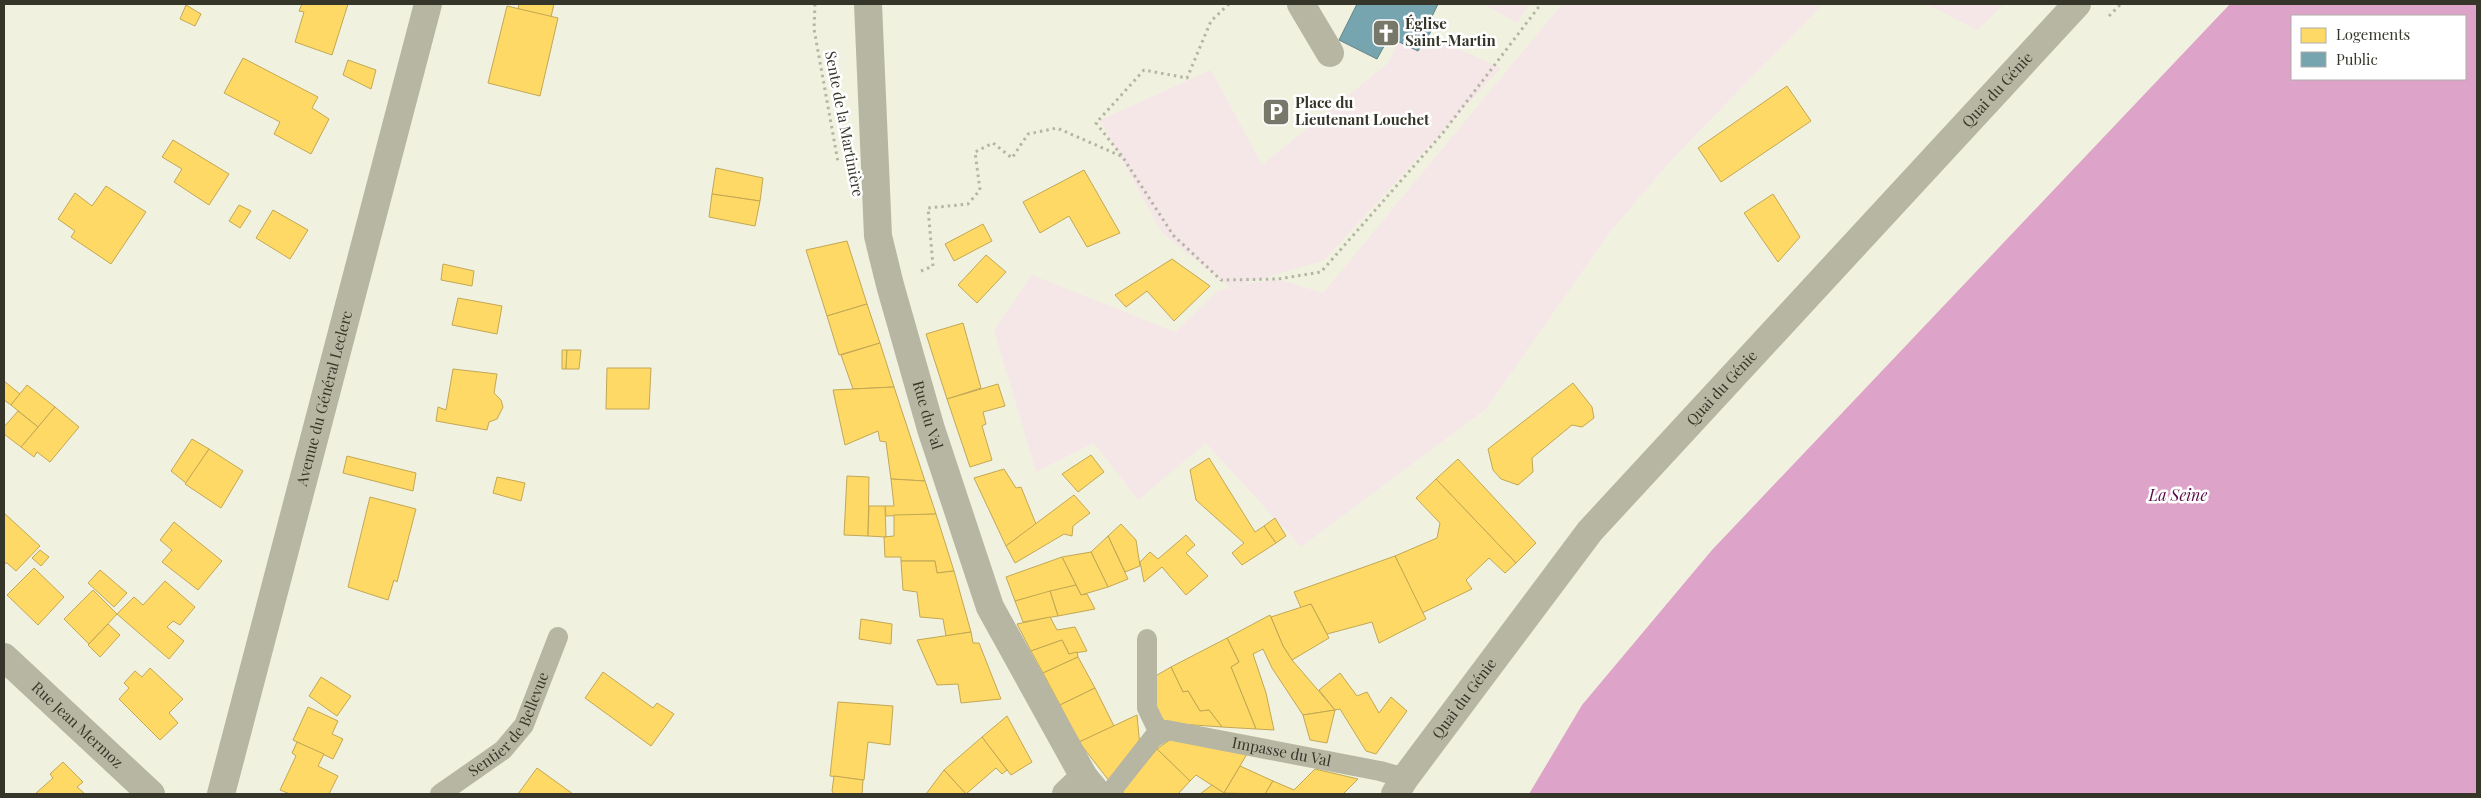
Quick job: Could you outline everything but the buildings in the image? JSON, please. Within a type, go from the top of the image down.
[{"type":"street","name":"Avenue du Général Leclerc","points":[[221,794],[428,4]]},
{"type":"street","name":"Rue du Val","points":[[868,4],[878,236],[893,295],[931,429],[990,606],[1083,788]]},
{"type":"street","points":[[1301,4],[1330,53]]},
{"type":"street","name":"Quai du Génie","points":[[1400,786],[1590,531],[2077,4]]},
{"type":"street","name":"Rue Jean Mermoz","points":[[4,657],[151,794]]},
{"type":"lane","name":"Sentier de Bellevue","points":[[440,794],[503,750],[524,725],[558,637]]},
{"type":"lane","points":[[1109,794],[1159,733],[1147,708],[1147,638]]},
{"type":"lane","name":"Impasse du Val","points":[[1159,733],[1167,730],[1380,771],[1400,786]]},
{"type":"path","name":"Sente de la Martinière","points":[[815,4],[814,29],[839,165]]},
{"type":"path","points":[[1230,4],[1211,21],[1187,78],[1144,70],[1096,123],[1122,156],[1173,236],[1222,280],[1278,278],[1321,272],[1442,134],[1541,4]]},
{"type":"path","points":[[933,266],[928,208],[968,204],[980,190],[975,152],[993,143],[1012,158],[1028,134],[1057,128],[1122,156]]},
{"type":"shaded area","points":[[1484,4],[1530,4],[1517,23]]},
{"type":"shaded area","points":[[1562,4],[1823,4],[1674,157],[1610,232],[1486,409],[1301,547],[1206,443],[1138,500],[1094,443],[1036,472],[994,330],[1032,275],[1175,332],[1219,290],[1231,288],[1162,233],[1100,120],[1211,70],[1262,165],[1388,63],[1405,25],[1501,68],[1323,261],[1235,286],[1278,279],[1323,293]]},
{"type":"shaded area","points":[[1927,4],[2004,4],[1977,30]]},
{"type":"water","name":"La Seine","points":[[2230,4],[2477,4],[2477,794],[1529,794],[1582,705],[1712,550]]},
{"type":"place","name":"Église Saint-Martin","points":[[1386,33]]},
{"type":"place","name":"Place du Lieutenant Louchet","points":[[1276,112]]}]
